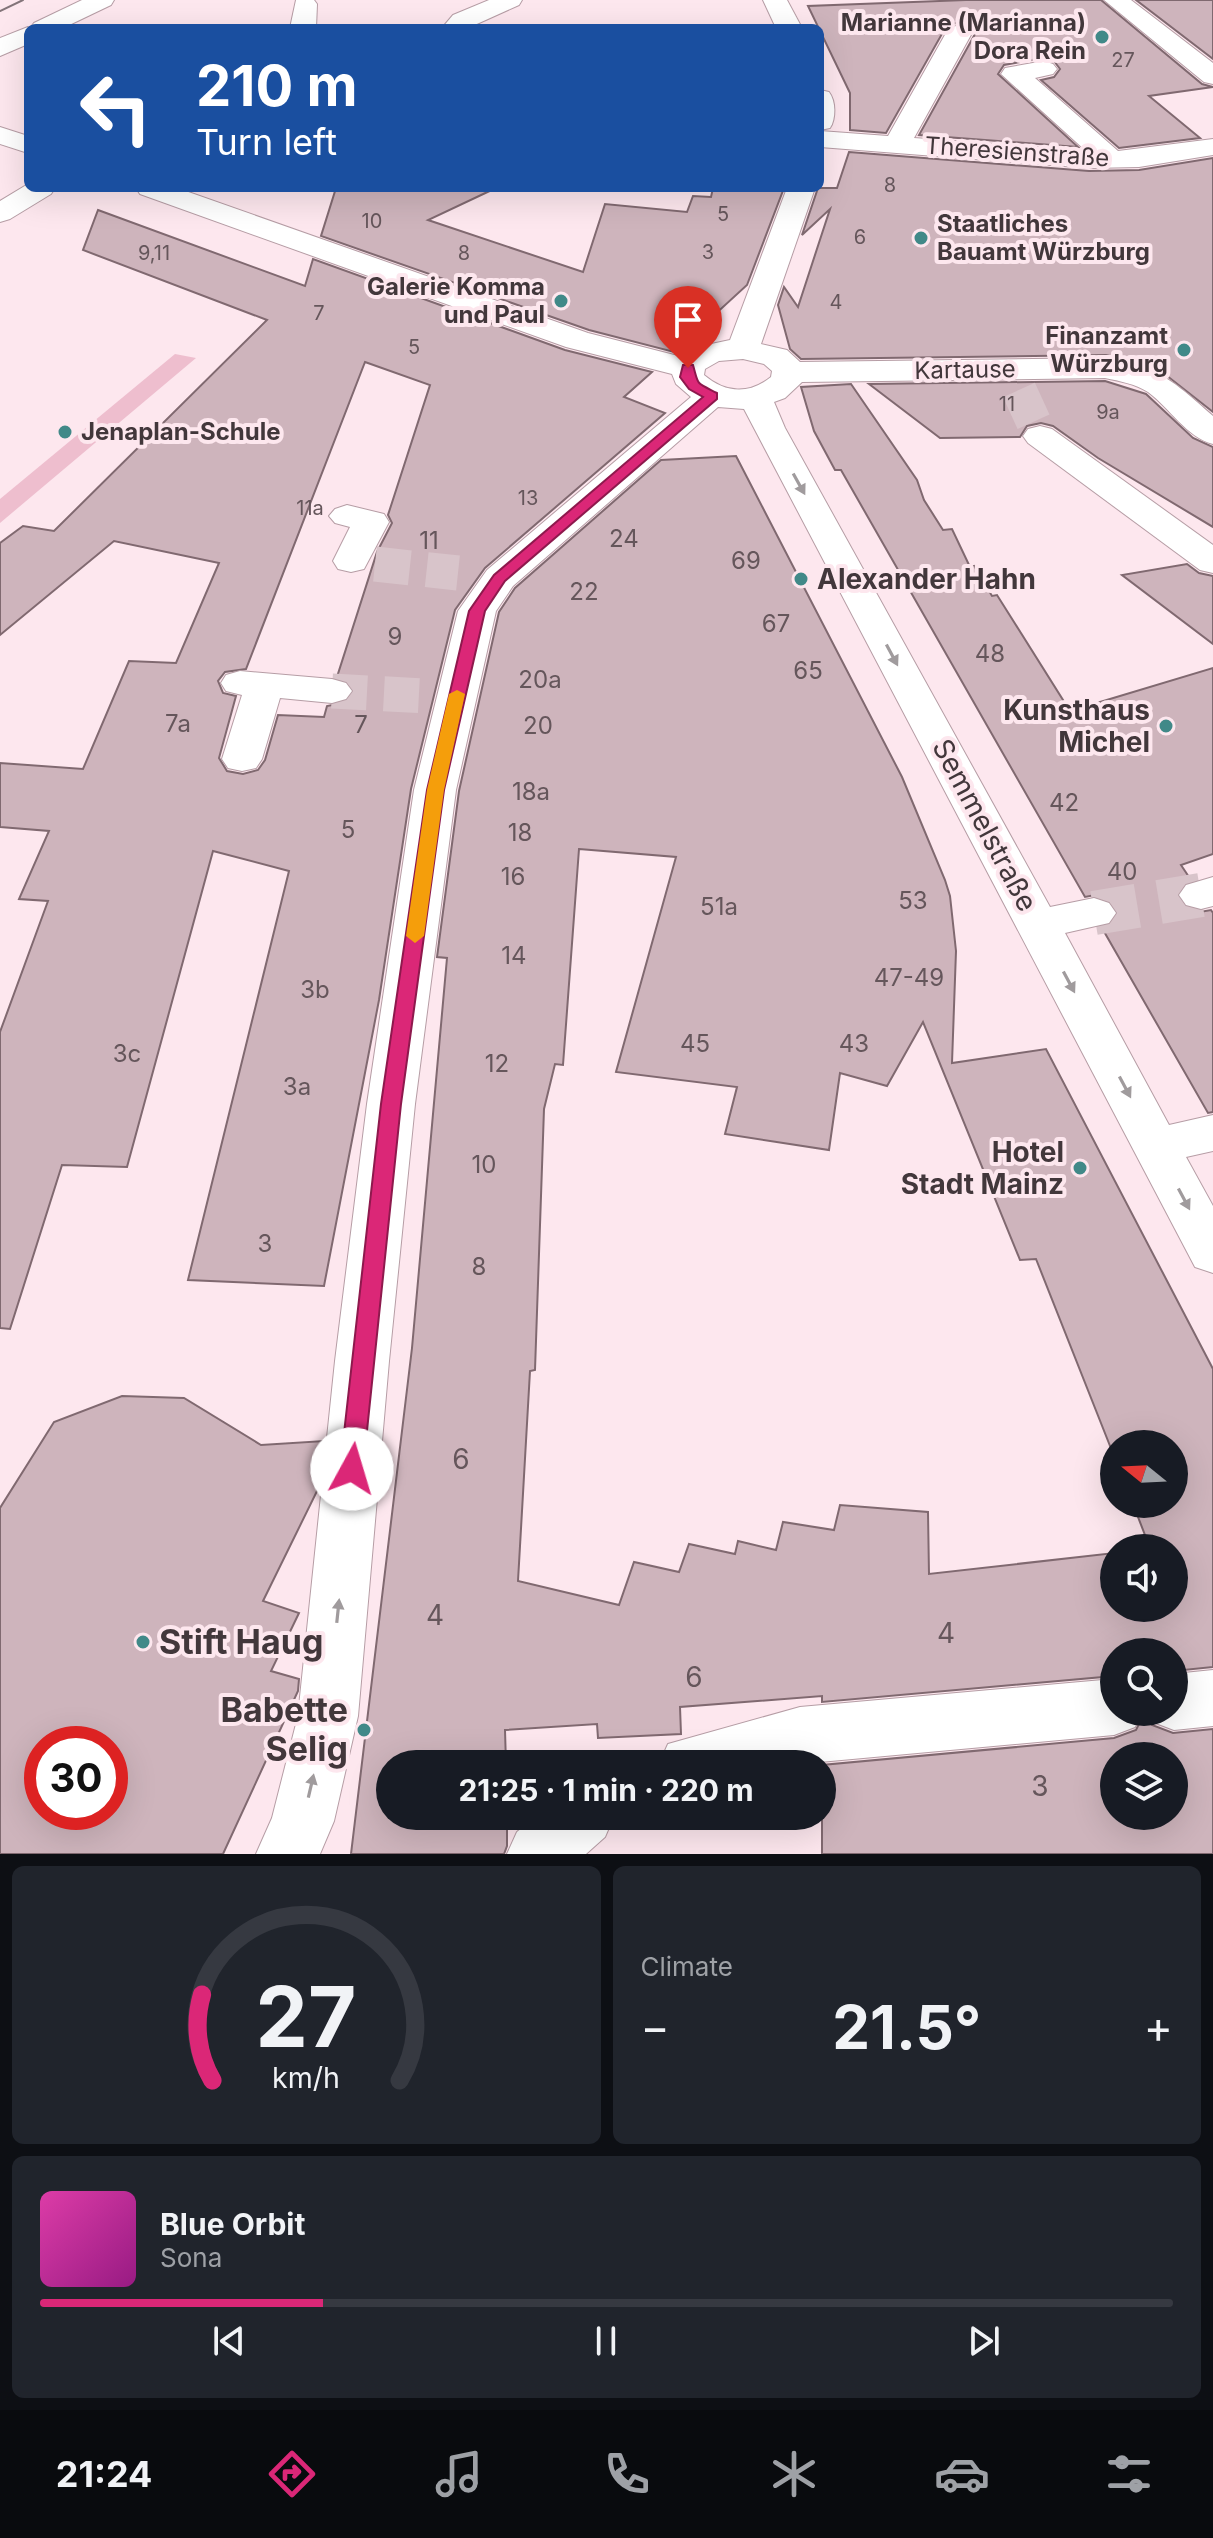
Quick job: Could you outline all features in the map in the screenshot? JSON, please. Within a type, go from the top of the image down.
[{"type":"street","points":[[51,24],[102,0]]},
{"type":"street","points":[[458,24],[510,0]]},
{"type":"street","points":[[775,0],[787,24]]},
{"type":"street","points":[[1116,0],[1213,76]]},
{"type":"street","points":[[898,143],[959,33]]},
{"type":"street","points":[[0,48],[24,37]]},
{"type":"street","points":[[1044,69],[1014,74],[1065,113],[1111,159]]},
{"type":"street","points":[[0,135],[24,144]]},
{"type":"street","name":"Theresienstraße","points":[[824,139],[1054,158],[1130,159],[1213,147]]},
{"type":"street","points":[[0,213],[34,192]]},
{"type":"street","points":[[161,192],[577,340],[688,368]]},
{"type":"street","points":[[743,349],[800,192]]},
{"type":"street","points":[[743,349],[772,356],[784,363],[789,377],[782,389],[756,399],[732,400],[712,396],[693,386],[687,377],[688,368],[695,360],[708,353],[743,349]]},
{"type":"street","name":"Kartause","points":[[789,377],[1015,380],[1105,368],[1138,375],[1160,386],[1213,434]]},
{"type":"street","points":[[288,1854],[303,1821],[328,1716],[362,1361],[391,1104],[435,790],[441,697],[477,611],[500,578],[712,396]]},
{"type":"street","name":"Semmelstraße","points":[[756,399],[768,428],[1213,1253]]},
{"type":"street","points":[[1040,436],[1213,562]]},
{"type":"street","points":[[347,516],[371,522],[349,560]]},
{"type":"street","points":[[458,573],[500,578]]},
{"type":"street","points":[[242,759],[252,684],[332,691]]},
{"type":"street","points":[[1038,924],[1094,913]]},
{"type":"street","points":[[1155,1146],[1213,1133]]},
{"type":"street","points":[[1188,1701],[1213,1698]]},
{"type":"street","points":[[743,1750],[800,1735],[1100,1708]]},
{"type":"street","points":[[539,1854],[567,1830]]},
{"type":"shaded area","points":[[175,354],[196,358],[0,523],[0,499]]},
{"type":"building","points":[[966,0],[1101,0],[1202,84],[1213,87],[1149,96],[1200,138],[1119,148],[1041,80],[1054,77],[1060,69],[1054,61],[1043,58],[1004,65],[998,74],[1078,147],[919,135],[975,34],[970,26],[960,22],[949,25],[943,32],[886,133],[850,130],[850,93],[824,39],[824,24],[817,24],[808,6]]},
{"type":"building","points":[[1136,0],[1213,0],[1213,59]]},
{"type":"building","points":[[849,152],[1089,171],[1139,170],[1213,158],[1213,412],[1166,375],[1141,364],[1106,355],[801,359],[790,349],[778,305],[784,287],[798,307],[830,209],[802,235],[817,192],[824,192],[824,188],[837,188]]},
{"type":"building","points":[[335,192],[488,192],[428,220],[583,272],[605,204],[687,212],[693,196],[711,197],[712,192],[782,192],[747,285],[674,352],[589,330],[321,236]]},
{"type":"building","points":[[98,210],[305,286],[313,259],[565,350],[652,372],[624,397],[665,413],[485,568],[455,610],[411,789],[379,1000],[324,1286],[188,1280],[289,871],[213,851],[127,1167],[62,1165],[10,1329],[0,1328],[0,1032],[48,901],[19,899],[49,831],[0,827],[0,763],[83,769],[129,661],[176,663],[219,563],[114,541],[0,635],[0,543],[23,526],[54,531],[267,320],[83,250]],"holes":[[[365,362],[430,385],[388,515],[392,523],[377,552],[337,677],[348,681],[354,693],[347,702],[327,706],[324,717],[278,715],[265,760],[258,770],[243,774],[227,771],[219,758],[236,696],[223,693],[218,681],[225,672],[246,669]]]},
{"type":"building","points":[[1105,381],[1146,394],[1193,438],[1213,447],[1213,527],[1098,458],[1053,426],[1041,423],[1027,426],[1020,437],[940,438],[869,384]]},
{"type":"building","points":[[851,384],[917,480],[924,500],[943,530],[952,529],[970,567],[974,566],[992,596],[997,595],[1070,711],[1213,668],[1213,854],[1181,865],[1191,880],[1184,883],[1176,895],[1185,908],[1200,912],[1211,910],[1213,913],[1213,1112],[1208,1113],[1102,928],[1111,925],[1118,911],[1110,900],[1095,895],[1085,897],[841,470],[835,470],[814,431],[801,387]]},
{"type":"building","points":[[736,456],[902,777],[945,880],[950,896],[956,951],[952,1063],[1046,1049],[1213,1369],[1213,1667],[1188,1670],[1188,1638],[1100,1638],[1100,1677],[822,1702],[822,1696],[680,1707],[681,1734],[598,1738],[597,1724],[505,1730],[506,1750],[376,1750],[376,1830],[507,1830],[507,1846],[504,1854],[351,1854],[412,1348],[447,958],[437,957],[459,791],[499,612],[515,588],[661,460]],"holes":[[[579,849],[676,857],[616,1072],[737,1087],[725,1134],[829,1150],[840,1073],[887,1086],[923,1022],[1020,1260],[1036,1259],[1104,1430],[1188,1430],[1188,1518],[1138,1518],[1145,1534],[1188,1534],[1188,1622],[1100,1622],[1100,1555],[929,1574],[928,1512],[840,1505],[834,1530],[783,1522],[776,1550],[738,1541],[735,1554],[689,1544],[679,1572],[634,1562],[619,1605],[518,1581],[530,1371],[535,1370],[544,1109],[555,1064],[563,1065]]]},
{"type":"building","points":[[1187,564],[1199,573],[1213,576],[1213,644],[1122,575]]},
{"type":"building","name":"Stift Haug","points":[[122,1396],[184,1398],[261,1445],[324,1441],[319,1487],[263,1601],[299,1613],[271,1671],[299,1679],[298,1691],[223,1854],[0,1854],[0,1508],[54,1422]]},
{"type":"building","points":[[1138,1726],[1155,1726],[1173,1733],[1213,1729],[1213,1854],[822,1854],[822,1830],[836,1830],[836,1764],[1114,1738],[1136,1730]]},
{"type":"tunnel","points":[[1019,390],[1040,436]]},
{"type":"tunnel","points":[[375,564],[458,573]]},
{"type":"tunnel","points":[[332,691],[426,696]]},
{"type":"tunnel","points":[[1094,913],[1201,895]]},
{"type":"tram line","points":[[0,11],[23,0]]},
{"type":"slow traffic","points":[[415,936],[435,790],[457,694]]},
{"type":"place","name":"Marianne (Marianna) Dora Rein","points":[[1102,37]]},
{"type":"place","name":"Staatliches Bauamt Würzburg","points":[[921,238]]},
{"type":"place","name":"Galerie Komma und Paul","points":[[561,301]]},
{"type":"place","name":"Finanzamt Würzburg","points":[[1184,350]]},
{"type":"place","name":"Jenaplan-Schule","points":[[65,432]]},
{"type":"place","name":"Alexander Hahn","points":[[801,579]]},
{"type":"place","name":"Kunsthaus Michel","points":[[1166,726]]},
{"type":"place","name":"Hotel Stadt Mainz","points":[[1080,1168]]},
{"type":"place","name":"Stift Haug","points":[[143,1642]]},
{"type":"place","name":"Babette Selig","points":[[364,1730]]},
{"type":"route","points":[[352,1469],[391,1104],[435,790],[477,611],[500,578],[712,396],[693,386],[687,377],[688,368]]}]
